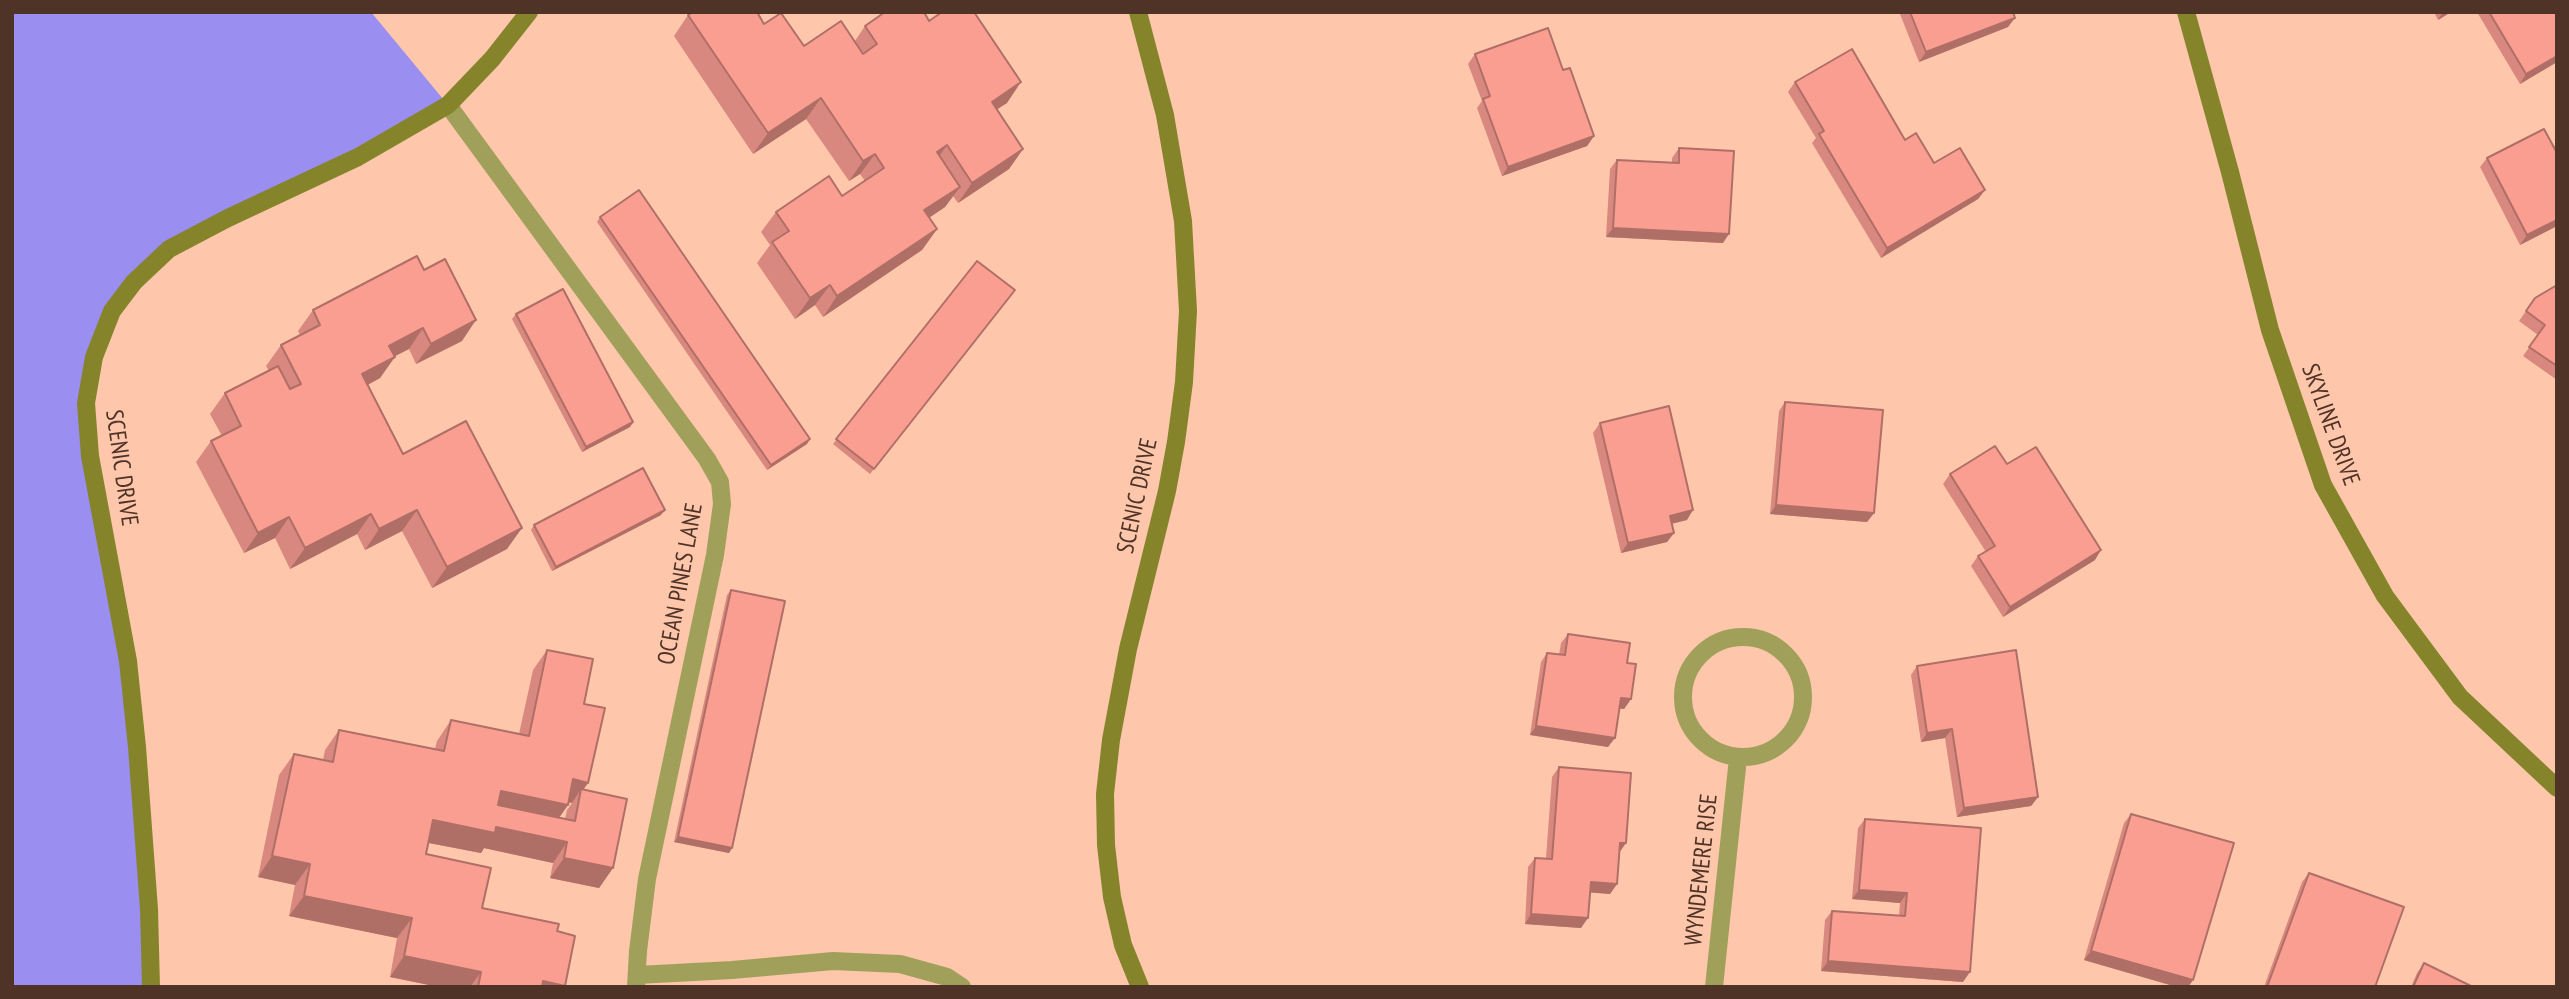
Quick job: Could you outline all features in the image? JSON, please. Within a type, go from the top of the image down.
[{"type":"street","name":"SCENIC DRIVE","points":[[150,987],[149,909],[128,662],[90,456],[86,403],[94,357],[112,311],[134,282],[169,249],[358,157],[448,105],[492,59],[529,12]]},
{"type":"street","name":"SCENIC DRIVE","points":[[1138,12],[1165,115],[1183,222],[1188,311],[1184,382],[1167,491],[1128,649],[1111,740],[1105,794],[1105,845],[1112,897],[1123,945],[1140,987]]},
{"type":"street","name":"SKYLINE DRIVE","points":[[2186,12],[2231,172],[2270,330],[2323,485],[2385,596],[2460,696],[2557,788]]},
{"type":"street","name":"OCEAN PINES LANE","points":[[448,105],[707,459],[720,482],[722,504],[717,542],[647,879],[636,981]]},
{"type":"street","points":[[1745,637],[1764,641],[1780,650],[1793,664],[1801,681],[1803,700],[1800,718],[1790,735],[1777,748],[1759,756],[1738,758],[1718,753],[1700,741],[1688,724],[1682,705],[1683,683],[1692,664],[1706,649],[1725,639],[1745,637]]},
{"type":"street","name":"WYNDEMERE RISE","points":[[1714,987],[1738,758]]},
{"type":"street","points":[[636,981],[834,961],[900,964],[947,977],[962,987]]},
{"type":"shaded area","points":[[12,12],[371,12],[448,105],[169,249],[112,311],[86,403],[127,661],[151,987],[12,987]]},
{"type":"building","points":[[693,12],[757,12],[764,24],[781,13],[804,46],[841,21],[863,54],[877,44],[865,26],[885,12],[924,12],[929,21],[942,12],[974,12],[1021,82],[992,102],[1023,149],[972,183],[947,145],[937,152],[960,187],[924,210],[937,229],[837,296],[830,285],[810,298],[772,242],[789,231],[776,212],[829,176],[842,196],[884,168],[875,154],[863,161],[821,98],[768,133],[688,15]]},
{"type":"building","points":[[1910,12],[2013,12],[2015,18],[1926,52]]},
{"type":"building","points":[[2489,12],[2557,12],[2557,56],[2526,74]]},
{"type":"building","points":[[1548,28],[1563,70],[1570,68],[1594,136],[1508,167],[1483,99],[1490,96],[1475,54]]},
{"type":"building","points":[[1852,49],[1905,140],[1916,133],[1934,163],[1960,148],[1985,190],[1887,248],[1819,134],[1824,131],[1795,82]]},
{"type":"building","points":[[2544,129],[2557,153],[2557,220],[2527,235],[2487,158]]},
{"type":"building","points":[[1679,148],[1734,151],[1729,234],[1613,228],[1617,160],[1679,163]]},
{"type":"building","points":[[639,190],[810,439],[771,465],[600,217]]},
{"type":"building","points":[[417,256],[424,270],[445,259],[476,320],[431,344],[423,328],[389,346],[395,357],[362,374],[403,454],[466,421],[522,528],[447,567],[417,510],[379,529],[371,514],[305,548],[289,517],[258,533],[211,441],[241,426],[225,393],[278,366],[290,389],[301,384],[281,345],[320,325],[313,310]]},
{"type":"building","points":[[977,261],[1015,290],[874,469],[836,439]]},
{"type":"building","points":[[2557,285],[2557,366],[2529,347],[2545,325],[2526,311],[2535,298]]},
{"type":"building","points":[[563,289],[633,422],[586,447],[516,314]]},
{"type":"building","points":[[1785,402],[1883,410],[1874,513],[1776,505]]},
{"type":"building","points":[[1669,406],[1693,510],[1670,516],[1674,533],[1628,543],[1600,423]]},
{"type":"building","points":[[1995,446],[2007,464],[2036,447],[2101,550],[2010,607],[1978,556],[1995,546],[1950,474]]},
{"type":"building","points":[[643,468],[665,510],[556,567],[534,525]]},
{"type":"building","points":[[731,590],[785,601],[732,848],[678,837]]},
{"type":"building","points":[[1568,634],[1630,643],[1627,663],[1636,664],[1631,699],[1621,698],[1615,738],[1536,726],[1547,653],[1565,655]]},
{"type":"building","points":[[547,650],[593,659],[584,704],[605,708],[588,783],[573,779],[568,805],[501,791],[498,805],[575,821],[581,789],[627,799],[613,868],[564,858],[567,842],[496,827],[495,833],[433,820],[426,854],[491,868],[482,908],[559,924],[557,931],[575,936],[565,986],[543,981],[542,987],[478,987],[481,972],[404,956],[412,918],[304,896],[310,864],[272,856],[294,754],[333,762],[339,730],[444,751],[451,720],[529,736]]},
{"type":"building","points":[[2016,650],[2038,797],[1964,808],[1952,729],[1927,733],[1917,666]]},
{"type":"building","points":[[1559,767],[1631,773],[1626,843],[1620,843],[1617,884],[1591,882],[1588,918],[1531,914],[1535,858],[1552,859]]},
{"type":"building","points":[[2131,814],[2234,843],[2193,980],[2091,951]]},
{"type":"building","points":[[1865,819],[1981,828],[1970,972],[1828,961],[1832,911],[1905,916],[1907,893],[1859,890]]},
{"type":"building","points":[[2309,873],[2404,907],[2375,987],[2267,987]]},
{"type":"building","points":[[2424,963],[2473,987],[2413,987]]}]
